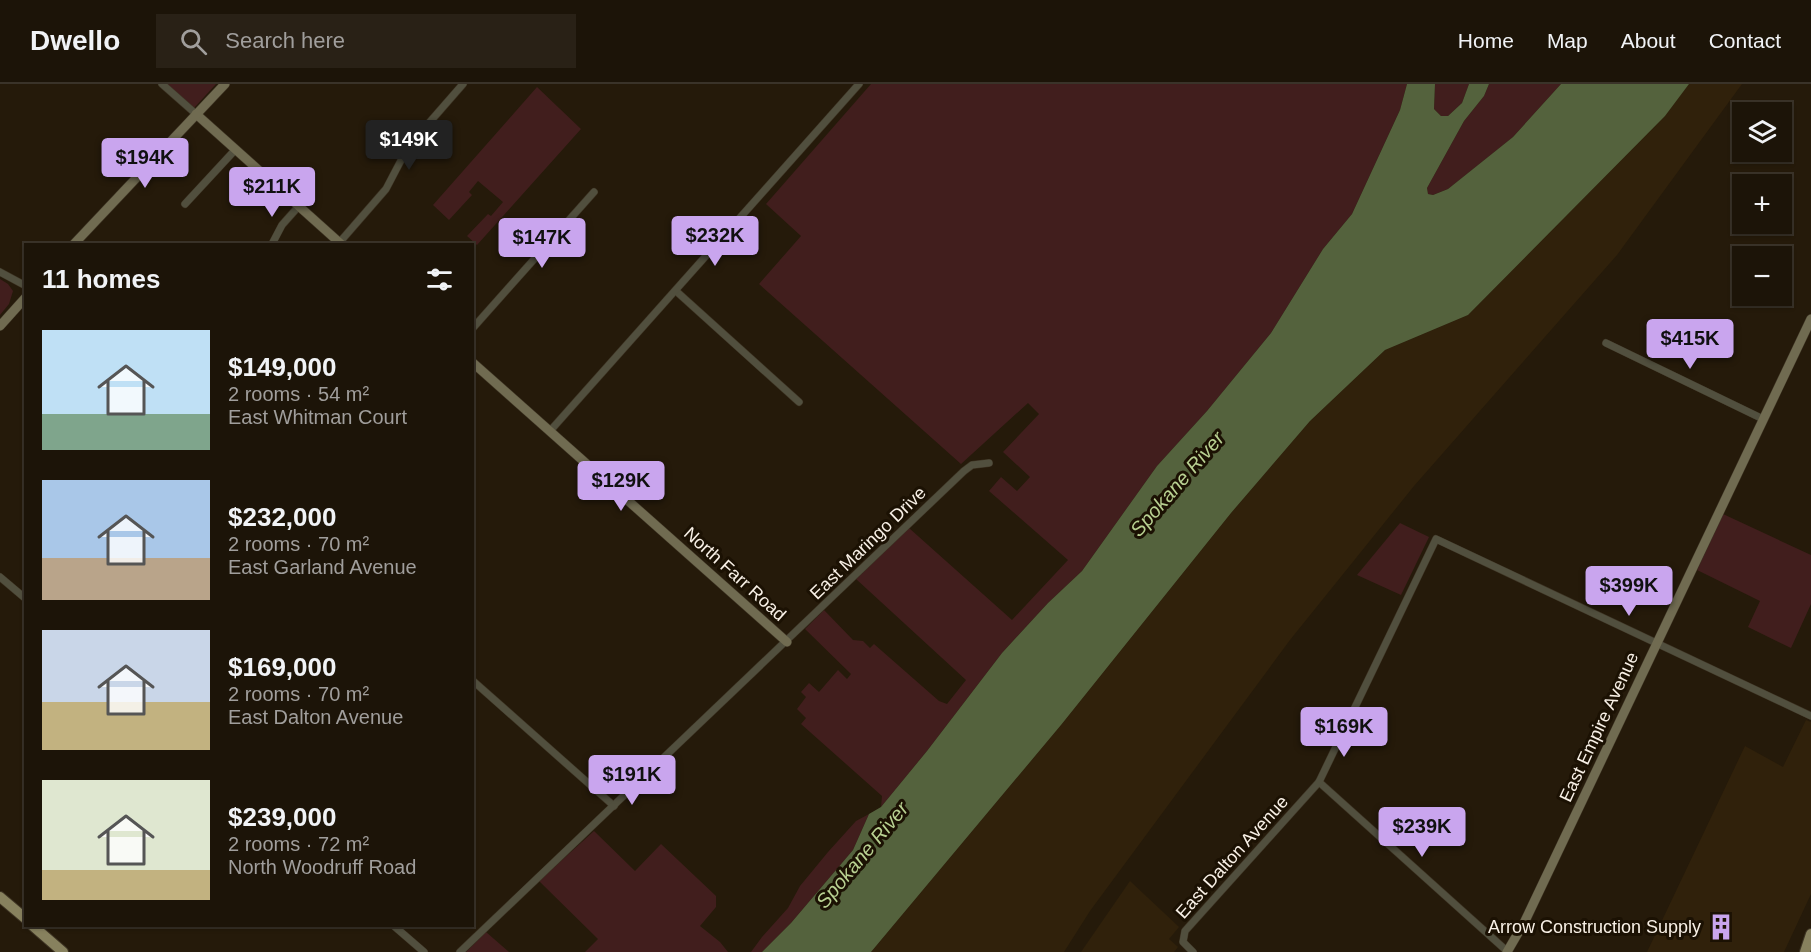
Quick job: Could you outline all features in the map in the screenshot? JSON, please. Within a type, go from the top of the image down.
[{"type":"main road","points":[[0,897],[24,917]]},
{"type":"main road","points":[[34,927],[63,952]]},
{"type":"street","points":[[162,84],[339,243]]},
{"type":"street","points":[[75,243],[225,84]]},
{"type":"street","points":[[341,243],[386,189],[408,147],[463,84]]},
{"type":"street","points":[[550,432],[859,84]]},
{"type":"street","points":[[185,204],[235,150]]},
{"type":"street","points":[[474,327],[594,192]]},
{"type":"street","points":[[273,243],[282,225],[298,207]]},
{"type":"street","points":[[0,272],[24,285]]},
{"type":"street","points":[[676,291],[799,402]]},
{"type":"street","points":[[0,326],[24,299]]},
{"type":"street","name":"East Empire Avenue","points":[[1507,952],[1525,921],[1811,319]]},
{"type":"street","points":[[1606,343],[1763,419]]},
{"type":"street","name":"North Farr Road","points":[[474,364],[787,642]]},
{"type":"street","name":"East Maringo Drive","points":[[460,952],[964,471],[972,465],[989,463]]},
{"type":"street","name":"East Dalton Avenue","points":[[1193,952],[1183,939],[1187,929],[1319,782],[1436,539],[1656,643]]},
{"type":"street","points":[[0,577],[24,597]]},
{"type":"street","points":[[1656,643],[1811,716]]},
{"type":"street","points":[[474,682],[614,806]]},
{"type":"street","points":[[1319,782],[1507,952]]},
{"type":"street","points":[[395,927],[424,952]]},
{"type":"shaded area","points":[[167,84],[216,84],[194,108]]},
{"type":"shaded area","points":[[871,84],[1407,84],[1400,110],[1352,214],[1323,249],[1271,333],[1207,411],[1157,466],[1082,571],[1048,603],[1002,653],[881,807],[882,796],[801,724],[806,718],[797,709],[806,697],[801,692],[809,683],[819,692],[838,670],[847,679],[851,674],[805,629],[824,610],[853,640],[863,641],[870,648],[874,644],[939,701],[947,704],[966,680],[856,579],[909,528],[1012,620],[1068,560],[989,491],[1001,477],[1017,491],[1030,477],[1003,452],[1039,414],[1028,403],[961,464],[759,284],[801,236],[766,204]]},
{"type":"shaded area","points":[[1435,84],[1469,84],[1462,103],[1448,116],[1441,116],[1434,109]]},
{"type":"shaded area","points":[[1489,84],[1561,84],[1513,137],[1448,189],[1433,195],[1428,194],[1427,188],[1464,121],[1484,96]]},
{"type":"shaded area","points":[[1689,84],[1742,84],[1617,255],[1414,486],[1290,640],[1090,911],[1064,952],[871,952],[1061,725],[1231,513],[1310,421],[1385,350],[1468,315],[1665,116]]},
{"type":"shaded area","points":[[537,87],[581,129],[477,245],[467,236],[488,214],[491,216],[503,202],[478,181],[469,192],[472,195],[449,220],[433,205]]},
{"type":"shaded area","points":[[0,279],[13,291],[9,304],[0,315]]},
{"type":"shaded area","points":[[1723,514],[1811,555],[1811,604],[1791,648],[1748,627],[1760,601],[1697,570]]},
{"type":"shaded area","points":[[1400,523],[1429,537],[1401,595],[1357,575]]},
{"type":"shaded area","points":[[1806,720],[1811,722],[1811,894],[1784,952],[1647,952],[1745,746],[1783,767]]},
{"type":"shaded area","points":[[869,814],[853,850],[791,923],[762,952],[751,952],[788,908],[800,886],[828,852],[856,821]]},
{"type":"shaded area","points":[[594,831],[635,871],[661,844],[716,896],[716,907],[700,926],[720,942],[728,952],[585,952],[598,939],[539,881]]},
{"type":"shaded area","points":[[1130,881],[1179,927],[1169,939],[1178,947],[1174,952],[1081,952]]},
{"type":"shaded area","points":[[486,932],[509,952],[466,952]]},
{"type":"water","name":"Spokane River","points":[[1407,84],[1435,84],[1434,109],[1441,116],[1448,116],[1462,103],[1469,84],[1489,84],[1484,96],[1464,121],[1427,188],[1428,194],[1433,195],[1448,189],[1513,137],[1561,84],[1689,84],[1665,116],[1468,315],[1385,350],[1310,421],[1231,513],[1061,725],[871,952],[762,952],[791,923],[853,850],[869,814],[881,807],[1002,653],[1048,603],[1082,571],[1157,466],[1207,411],[1271,333],[1323,249],[1352,214],[1400,110]]},
{"type":"place","name":"Arrow Construction Supply","points":[[1721,927]]}]
